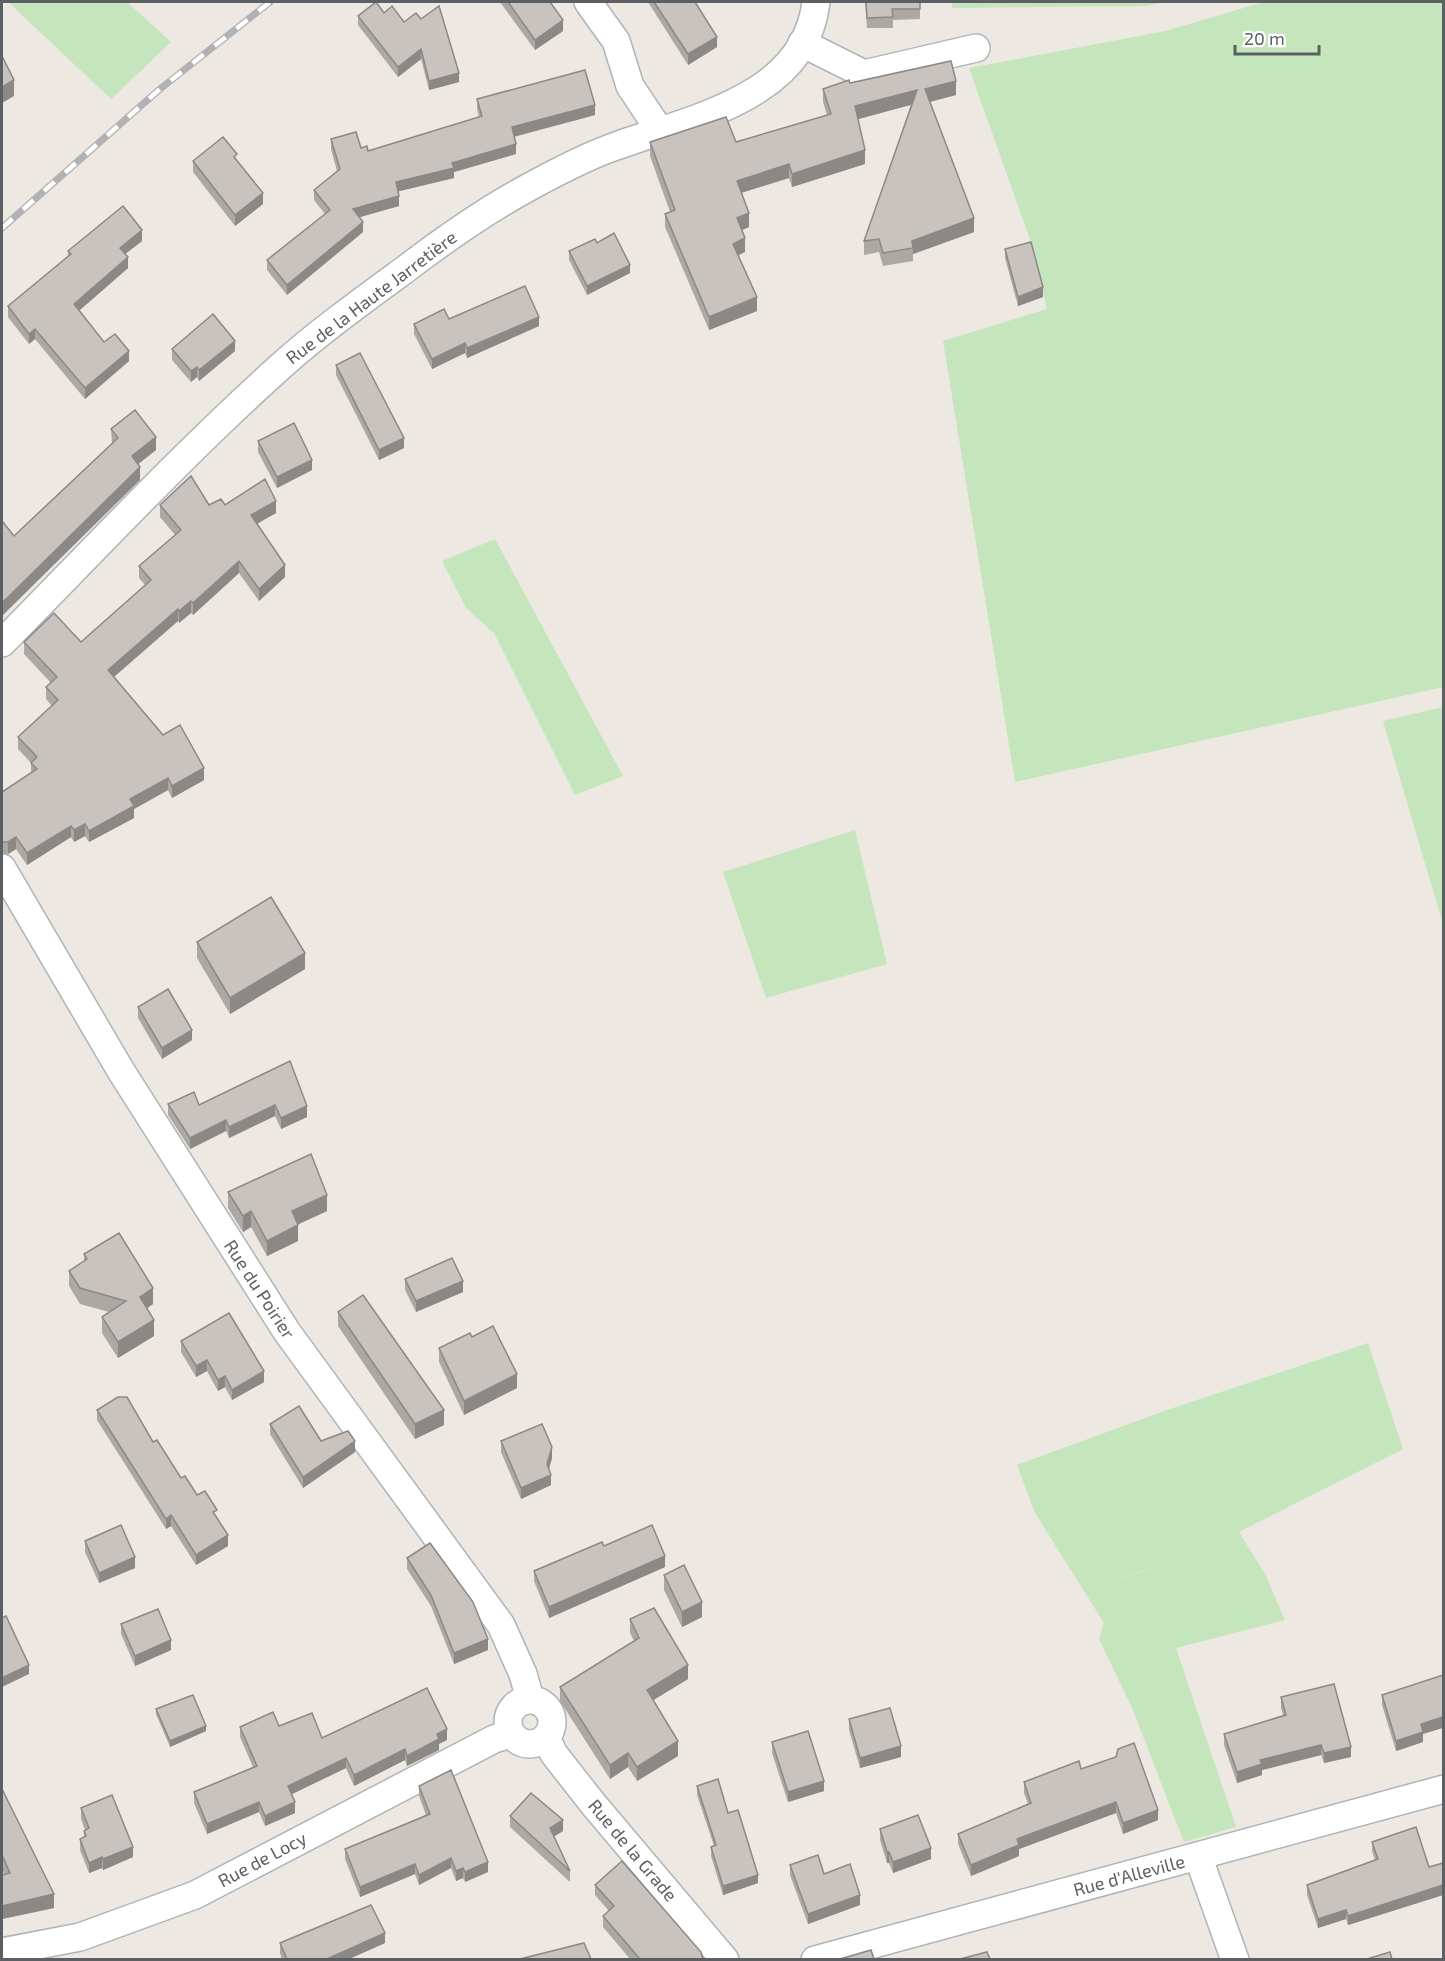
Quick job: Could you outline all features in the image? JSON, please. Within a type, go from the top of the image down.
[{"type":"street","points":[[588,2],[616,41],[630,86],[660,131]]},
{"type":"street","name":"Rue de la Haute Jarretière","points":[[2,643],[282,366],[365,299],[451,235],[521,191],[605,150],[708,114],[747,97],[790,62],[814,18],[816,2]]},
{"type":"street","points":[[802,43],[864,74],[976,48]]},
{"type":"street","name":"Rue du Poirier","points":[[2,868],[122,1071],[287,1332],[501,1625],[523,1674],[530,1699]]},
{"type":"street","points":[[530,1699],[543,1704],[551,1714],[552,1726],[546,1738],[539,1742],[524,1743],[511,1734],[508,1728],[508,1714],[517,1703],[530,1699]]},
{"type":"street","name":"Rue de Locy","points":[[2,1952],[80,1936],[195,1895],[494,1739],[511,1734]]},
{"type":"street","name":"Rue de la Grade","points":[[546,1738],[554,1754],[594,1805],[725,1959]]},
{"type":"street","name":"Rue d'Alleville","points":[[814,1959],[1443,1789]]},
{"type":"street","points":[[1198,1856],[1235,1959]]},
{"type":"green space","points":[[8,2],[127,2],[171,42],[111,99]]},
{"type":"green space","points":[[952,2],[1166,2],[1146,6],[952,8]]},
{"type":"green space","points":[[1264,2],[1443,2],[1443,687],[1015,782],[943,341],[1047,309],[1033,248],[969,68],[1165,31]]},
{"type":"green space","points":[[495,539],[623,776],[575,795],[494,633],[466,608],[442,561]]},
{"type":"green space","points":[[1444,707],[1443,924],[1383,721]]},
{"type":"green space","points":[[855,830],[887,964],[766,998],[723,872]]},
{"type":"green space","points":[[1368,1343],[1403,1449],[1239,1532],[1265,1574],[1285,1620],[1176,1648],[1236,1827],[1184,1842],[1132,1708],[1099,1639],[1104,1623],[1035,1513],[1017,1465],[1164,1411]],"holes":[[[1203,1546],[1121,1580],[1122,1579]]]},
{"type":"building","points":[[376,2],[384,13],[392,6],[404,22],[416,13],[421,19],[439,6],[459,73],[429,81],[421,49],[398,67],[358,16]]},
{"type":"building","points":[[508,2],[550,2],[563,20],[535,40]]},
{"type":"building","points":[[654,2],[695,2],[717,37],[688,54]]},
{"type":"building","points":[[866,2],[920,2],[920,9],[892,9],[893,17],[867,18]]},
{"type":"building","points":[[2,56],[14,80],[2,87]]},
{"type":"building","points":[[951,61],[956,81],[925,89],[974,218],[912,241],[913,248],[883,253],[879,239],[864,241],[917,90],[855,106],[865,150],[792,174],[789,164],[737,181],[749,213],[737,218],[745,238],[733,244],[757,297],[709,317],[665,214],[675,210],[650,142],[726,117],[736,142],[831,114],[823,89],[849,80],[850,83]]},
{"type":"building","points":[[585,70],[595,105],[512,127],[516,144],[452,163],[454,168],[396,182],[399,196],[353,209],[363,222],[287,285],[267,260],[330,210],[314,190],[340,169],[331,139],[356,132],[361,148],[367,146],[368,151],[482,116],[477,99]]},
{"type":"building","points":[[223,137],[237,154],[234,157],[263,193],[235,215],[193,161]]},
{"type":"building","points":[[123,206],[142,230],[120,248],[128,257],[74,304],[104,342],[115,334],[129,351],[85,388],[35,329],[29,334],[8,306],[71,254],[68,251]]},
{"type":"building","points":[[614,233],[630,265],[587,286],[569,251],[595,239],[597,243]]},
{"type":"building","points":[[1031,242],[1043,287],[1018,297],[1005,249]]},
{"type":"building","points":[[525,286],[539,317],[467,348],[465,343],[432,359],[414,324],[444,309],[449,319]]},
{"type":"building","points":[[213,314],[235,341],[199,370],[197,367],[191,371],[172,349]]},
{"type":"building","points":[[360,353],[404,438],[379,450],[336,365]]},
{"type":"building","points":[[135,410],[156,437],[132,456],[140,467],[2,603],[2,521],[14,536],[118,438],[111,429]]},
{"type":"building","points":[[294,423],[312,460],[277,477],[258,441]]},
{"type":"building","points":[[191,476],[209,505],[221,499],[225,505],[265,479],[276,501],[251,515],[285,565],[259,589],[239,561],[193,603],[191,601],[179,611],[178,609],[108,670],[163,735],[180,725],[204,768],[172,786],[168,778],[130,799],[134,806],[89,831],[85,824],[74,830],[71,826],[27,853],[16,837],[8,842],[2,842],[2,792],[37,769],[31,763],[37,757],[18,737],[58,700],[46,687],[57,677],[24,642],[54,613],[81,642],[151,580],[139,566],[181,530],[160,505]]},
{"type":"building","points":[[271,897],[305,953],[230,998],[197,942]]},
{"type":"building","points":[[168,989],[192,1030],[162,1048],[138,1007]]},
{"type":"building","points":[[290,1061],[307,1106],[281,1118],[275,1105],[229,1127],[226,1120],[190,1138],[168,1104],[194,1092],[199,1105]]},
{"type":"building","points":[[311,1154],[327,1195],[292,1211],[298,1225],[267,1241],[251,1211],[243,1216],[228,1192]]},
{"type":"building","points":[[119,1233],[153,1288],[140,1297],[154,1320],[118,1342],[102,1317],[126,1301],[80,1288],[69,1271],[87,1259],[84,1254]]},
{"type":"building","points":[[452,1258],[463,1281],[416,1301],[405,1279]]},
{"type":"building","points":[[363,1295],[444,1410],[415,1424],[338,1312]]},
{"type":"building","points":[[229,1313],[264,1371],[232,1390],[225,1376],[218,1380],[207,1360],[196,1366],[181,1341]]},
{"type":"building","points":[[493,1326],[517,1374],[464,1401],[439,1348],[470,1333],[472,1337]]},
{"type":"building","points":[[118,1397],[127,1397],[153,1442],[157,1440],[181,1478],[185,1476],[197,1495],[205,1491],[217,1510],[213,1512],[228,1535],[196,1555],[171,1515],[166,1519],[97,1410]]},
{"type":"building","points":[[299,1406],[321,1441],[348,1431],[355,1441],[303,1477],[270,1424]]},
{"type":"building","points":[[542,1424],[552,1447],[547,1464],[551,1475],[521,1488],[501,1441]]},
{"type":"building","points":[[121,1525],[135,1557],[99,1573],[85,1541]]},
{"type":"building","points":[[652,1525],[665,1556],[549,1607],[534,1571],[602,1542],[604,1546]]},
{"type":"building","points":[[430,1543],[473,1602],[488,1639],[454,1653],[431,1595],[407,1558]]},
{"type":"building","points":[[684,1565],[702,1602],[682,1612],[664,1575]]},
{"type":"building","points":[[654,1608],[688,1665],[647,1690],[678,1741],[637,1767],[628,1753],[610,1765],[560,1687],[639,1638],[630,1619]]},
{"type":"building","points":[[158,1609],[171,1640],[135,1656],[121,1624]]},
{"type":"building","points":[[6,1616],[29,1665],[2,1678],[2,1618]]},
{"type":"building","points":[[1443,1675],[1443,1717],[1421,1724],[1423,1732],[1396,1741],[1382,1695]]},
{"type":"building","points":[[1334,1684],[1351,1747],[1324,1753],[1321,1745],[1260,1760],[1262,1764],[1237,1772],[1224,1734],[1286,1715],[1281,1697]]},
{"type":"building","points":[[427,1688],[447,1729],[437,1734],[439,1739],[407,1756],[405,1749],[354,1775],[346,1758],[288,1786],[295,1802],[265,1816],[259,1802],[207,1824],[194,1792],[257,1766],[240,1727],[273,1712],[279,1726],[312,1713],[322,1738]]},
{"type":"building","points":[[193,1695],[206,1726],[170,1741],[156,1709]]},
{"type":"building","points":[[890,1708],[901,1746],[860,1758],[849,1719]]},
{"type":"building","points":[[808,1731],[824,1781],[788,1792],[772,1742]]},
{"type":"building","points":[[1134,1743],[1158,1810],[1123,1823],[1116,1802],[1017,1839],[1019,1845],[971,1865],[958,1834],[1031,1803],[1024,1782],[1079,1761],[1081,1769],[1116,1757],[1118,1749]]},
{"type":"building","points":[[451,1770],[488,1862],[465,1872],[463,1868],[456,1871],[451,1858],[419,1875],[415,1864],[360,1887],[345,1849],[430,1814],[419,1786]]},
{"type":"building","points":[[718,1779],[728,1813],[738,1810],[758,1875],[723,1886],[711,1847],[716,1845],[697,1786]]},
{"type":"building","points":[[3,1791],[54,1894],[2,1906],[2,1875],[10,1873],[2,1855]]},
{"type":"building","points":[[531,1793],[563,1820],[550,1828],[570,1871],[510,1816]]},
{"type":"building","points":[[112,1795],[133,1847],[89,1863],[80,1839],[86,1836],[84,1831],[89,1828],[81,1808]]},
{"type":"building","points":[[918,1815],[931,1848],[893,1862],[887,1852],[880,1829]]},
{"type":"building","points":[[1416,1827],[1429,1867],[1443,1863],[1443,1885],[1348,1916],[1346,1910],[1318,1919],[1307,1885],[1378,1859],[1372,1842]]},
{"type":"building","points":[[818,1855],[824,1874],[850,1864],[860,1895],[808,1914],[790,1865]]},
{"type":"building","points":[[622,1861],[701,1952],[703,1959],[640,1959],[603,1916],[614,1906],[595,1885]]},
{"type":"building","points":[[371,1905],[385,1933],[327,1959],[287,1959],[280,1943]]},
{"type":"building","points":[[584,1943],[591,1959],[520,1959]]},
{"type":"building","points":[[871,1950],[874,1959],[840,1959]]},
{"type":"building","points":[[987,1952],[990,1959],[960,1959]]},
{"type":"building","points":[[1390,1952],[1392,1959],[1367,1959]]},
{"type":"railway","points":[[2,228],[160,89],[270,2]]}]
